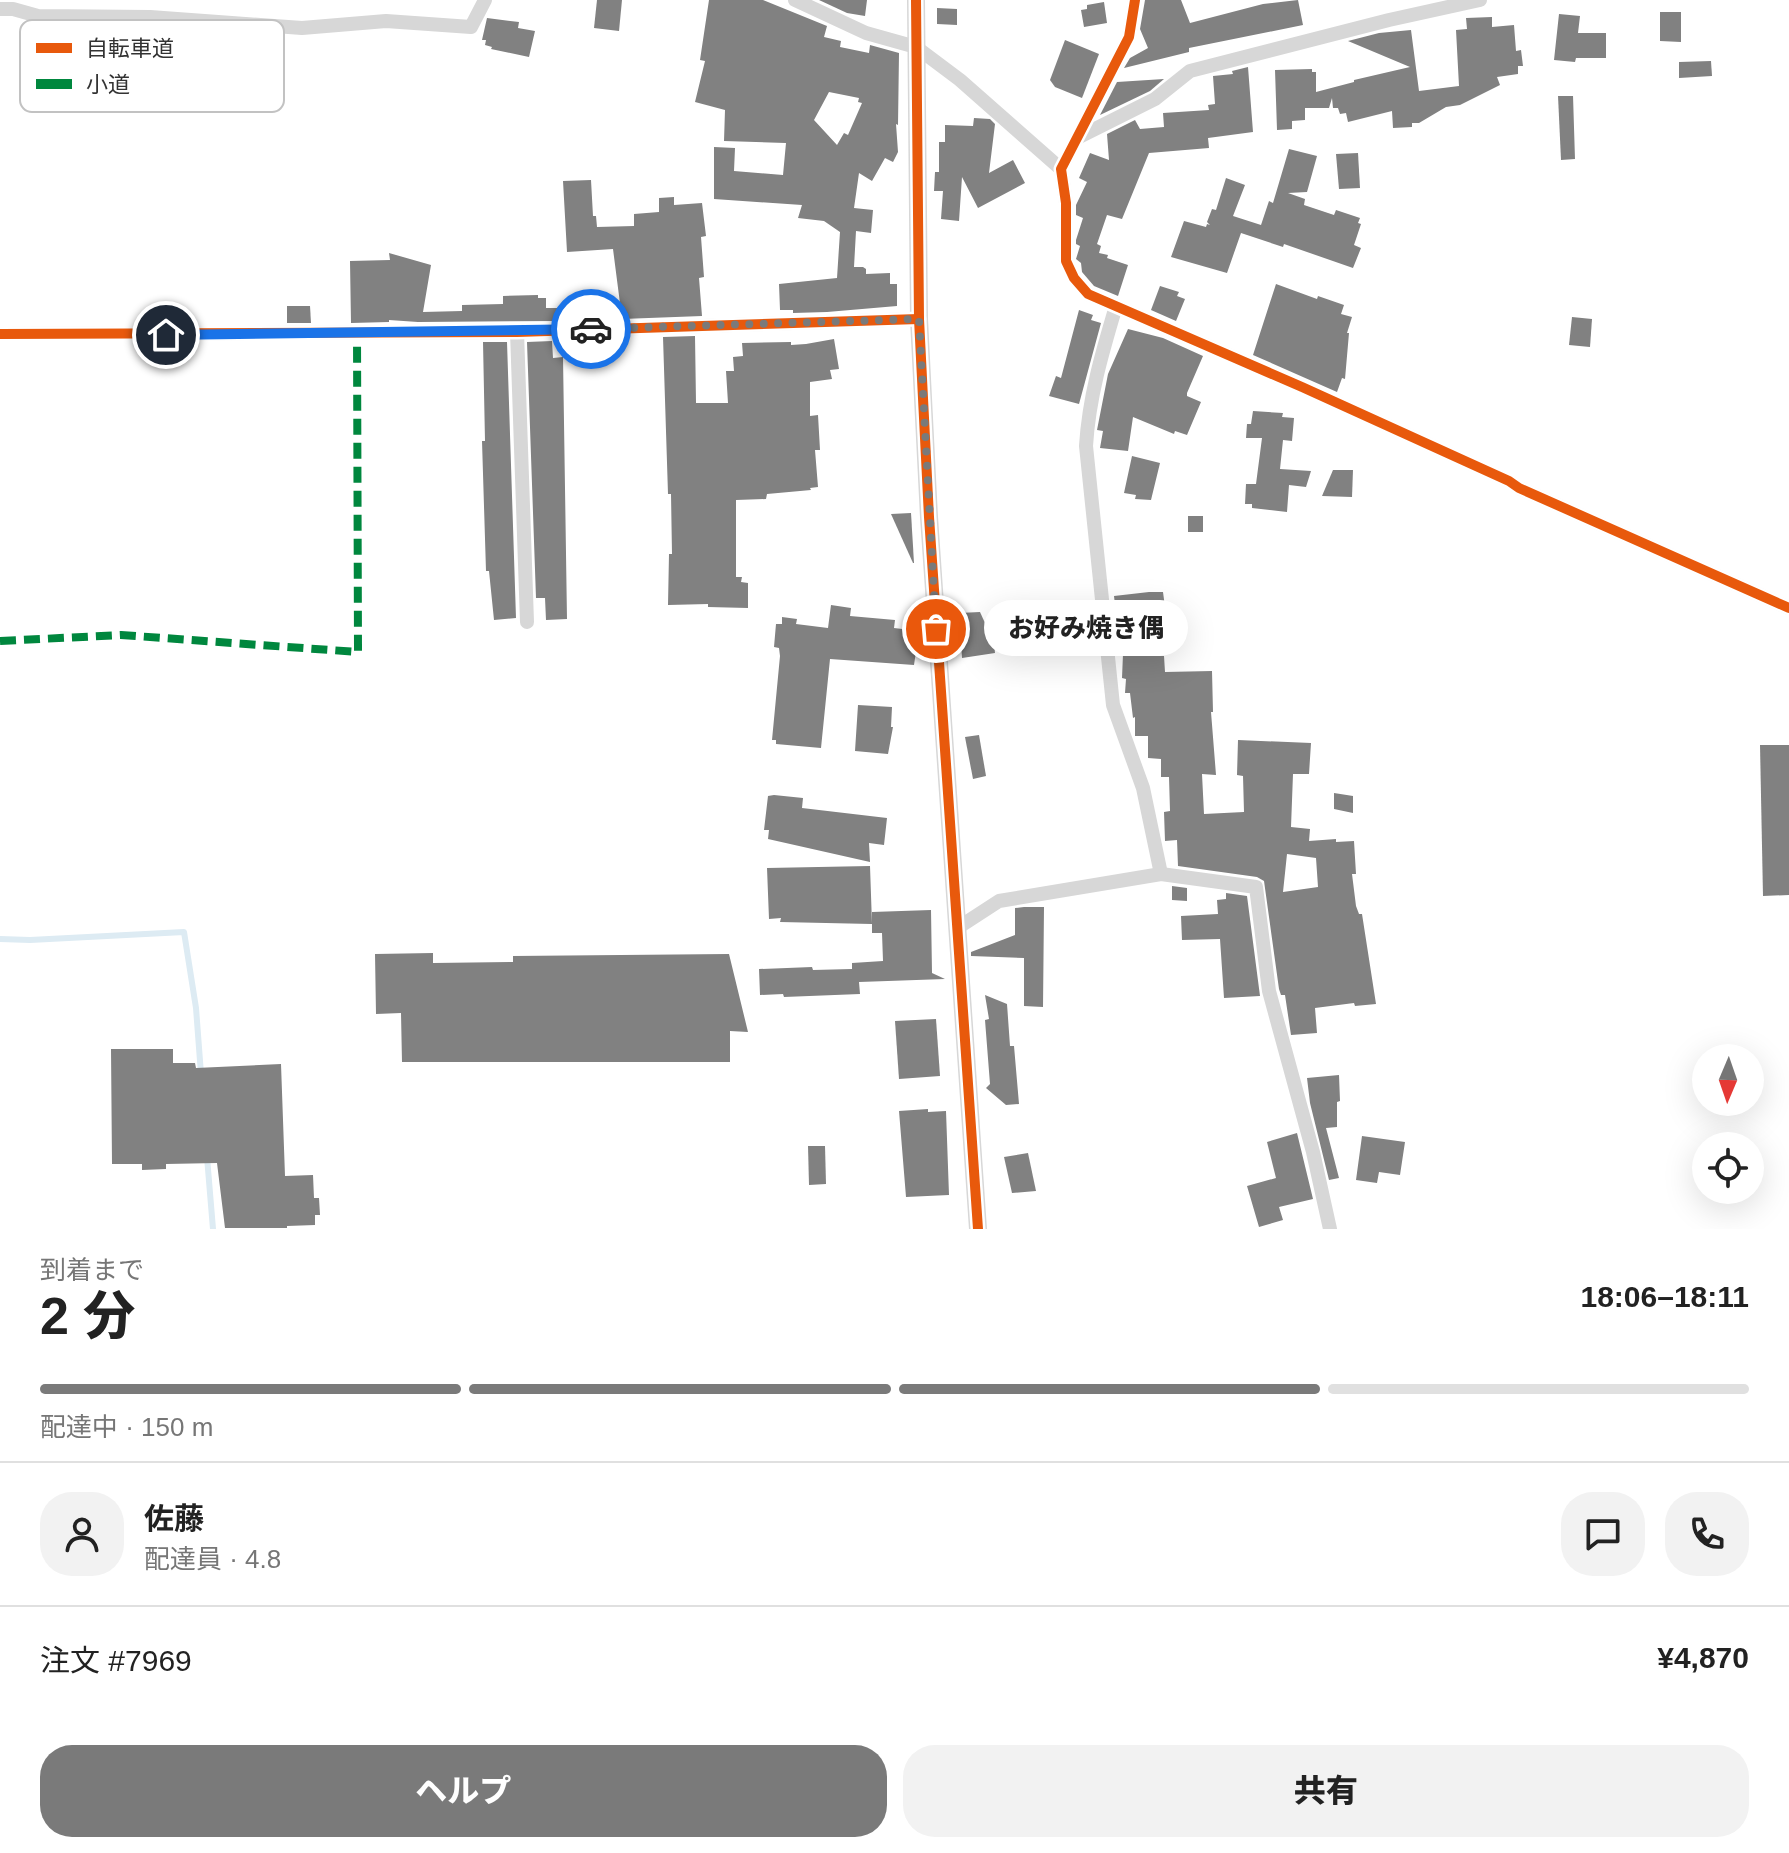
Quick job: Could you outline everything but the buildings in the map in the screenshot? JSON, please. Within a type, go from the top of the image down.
[{"type":"street","points":[[284,27],[386,21],[471,27],[485,0]]},
{"type":"street","points":[[795,0],[866,33],[916,47],[960,80],[1061,169]]},
{"type":"street","points":[[916,0],[919,319],[937,657],[959,927],[978,1229]]},
{"type":"street","points":[[1135,0],[1129,37],[1061,169],[1066,203],[1066,261],[1074,278],[1088,294],[1302,387],[1789,608]]},
{"type":"street","points":[[1076,139],[1155,99],[1190,71],[1480,0]]},
{"type":"street","points":[[0,9],[38,16],[191,20]]},
{"type":"street","points":[[1116,306],[1096,372],[1086,446],[1113,705],[1143,788],[1161,874]]},
{"type":"street","points":[[0,334],[517,332],[919,319]]},
{"type":"street","points":[[517,332],[527,622]]},
{"type":"street","points":[[959,927],[999,901],[1161,874],[1256,887],[1269,991],[1313,1152],[1330,1229]]},
{"type":"waterway","points":[[0,939],[184,932],[196,1008],[201,1074]]},
{"type":"waterway","points":[[207,1157],[213,1229]]},
{"type":"marked path","points":[[0,641],[121,635],[358,652],[357,332]]},
{"type":"cycle path","points":[[916,0],[919,319],[929,517],[978,1229]]},
{"type":"cycle path","points":[[1135,0],[1129,37],[1061,169],[1066,203],[1066,261],[1074,278],[1088,294],[1302,387],[1789,608]]},
{"type":"cycle path","points":[[0,334],[517,332],[919,319]]},
{"type":"way so far","points":[[591,329],[919,319],[936,629]]},
{"type":"place","name":"お好み焼き偶","points":[[936,629]]},
{"type":"route","points":[[166,335],[591,329]]}]
